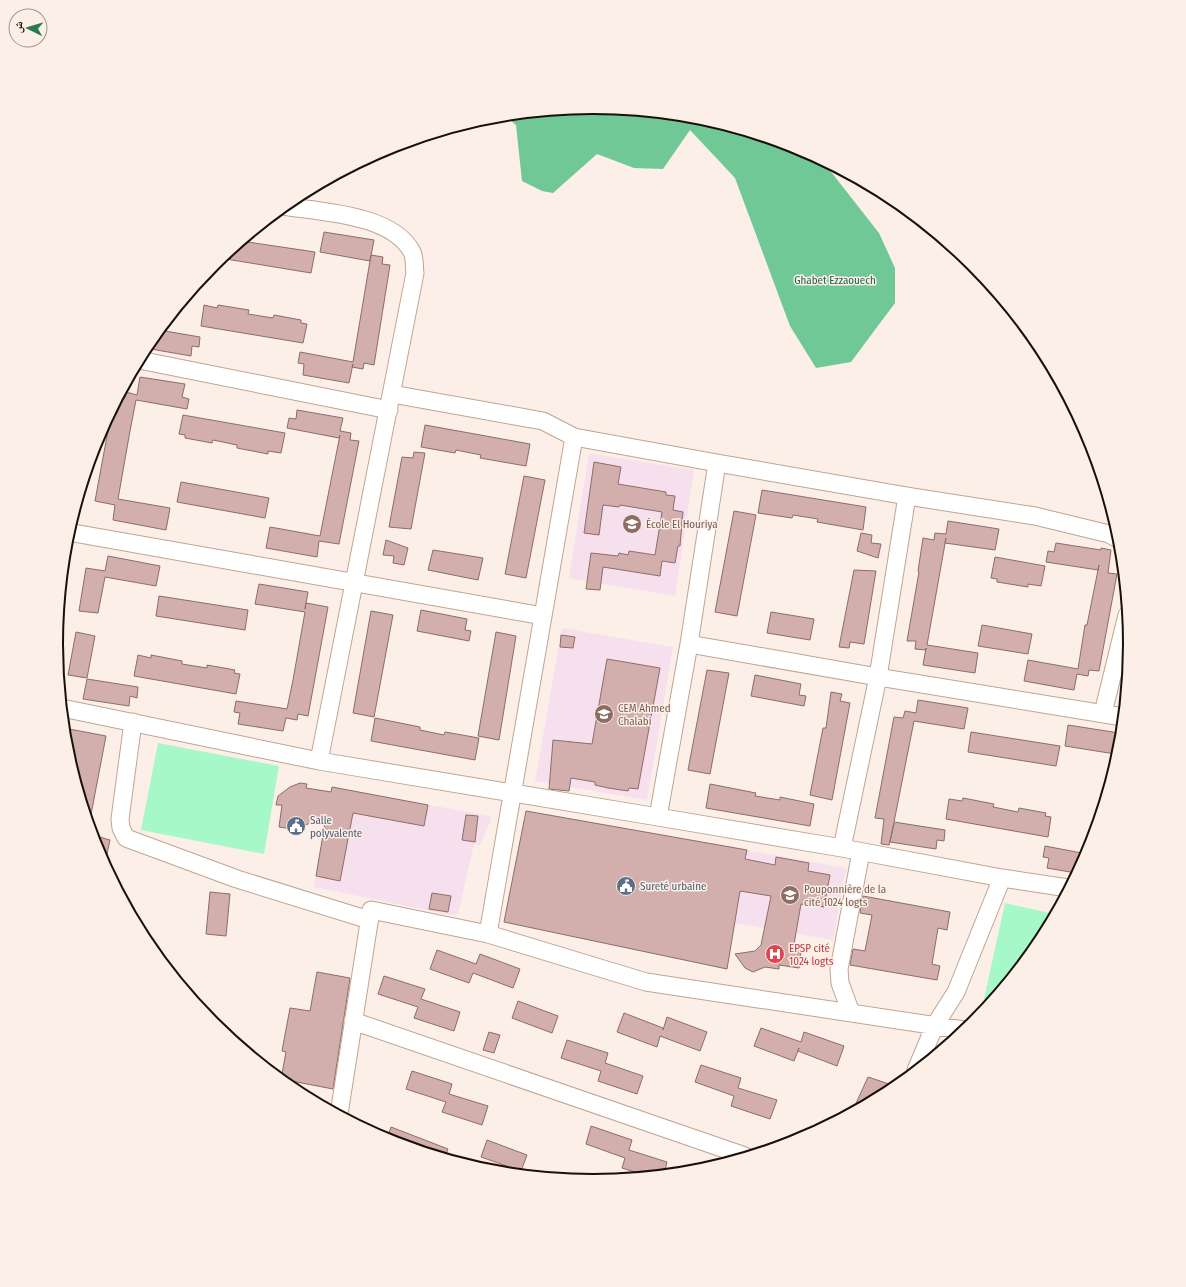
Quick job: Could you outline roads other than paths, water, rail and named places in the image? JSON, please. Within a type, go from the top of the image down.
[{"type":"street","points":[[292,208],[362,219],[381,225],[397,234],[413,252],[415,273],[319,761]]},
{"type":"street","points":[[145,361],[390,402],[543,421],[574,437],[907,496],[1035,516],[1112,536]]},
{"type":"street","points":[[488,934],[574,437]]},
{"type":"street","points":[[658,817],[689,644],[717,463]]},
{"type":"street","points":[[842,848],[878,677],[907,496]]},
{"type":"street","points":[[75,533],[543,616]]},
{"type":"street","points":[[1103,713],[1123,633]]},
{"type":"street","points":[[689,644],[878,677],[1118,716]]},
{"type":"street","points":[[68,709],[319,761],[842,848],[1002,878],[1063,887]]},
{"type":"street","points":[[133,722],[120,819],[121,828],[126,838],[237,878],[369,920]]},
{"type":"street","points":[[851,1013],[840,983],[839,969],[861,852]]},
{"type":"street","points":[[920,1061],[935,1025],[956,992],[1002,878]]},
{"type":"street","points":[[340,1108],[371,910],[488,934],[646,982],[956,1029]]},
{"type":"street","points":[[353,1021],[736,1153]]},
{"type":"place","name":"École El Houriya","points":[[632,524]]},
{"type":"place","name":"CEM Ahmed Chalabi","points":[[604,714]]},
{"type":"place","name":"Salle polyvalente","points":[[296,826]]},
{"type":"place","name":"Sureté urbaine","points":[[626,886]]},
{"type":"place","name":"Pouponnière de la cité 1024 logts","points":[[790,895]]},
{"type":"place","name":"EPSP cité 1024 logts","points":[[775,954]]},
{"type":"park label","name":"Ghabet Ezzaouech","points":[[835,280]]}]
